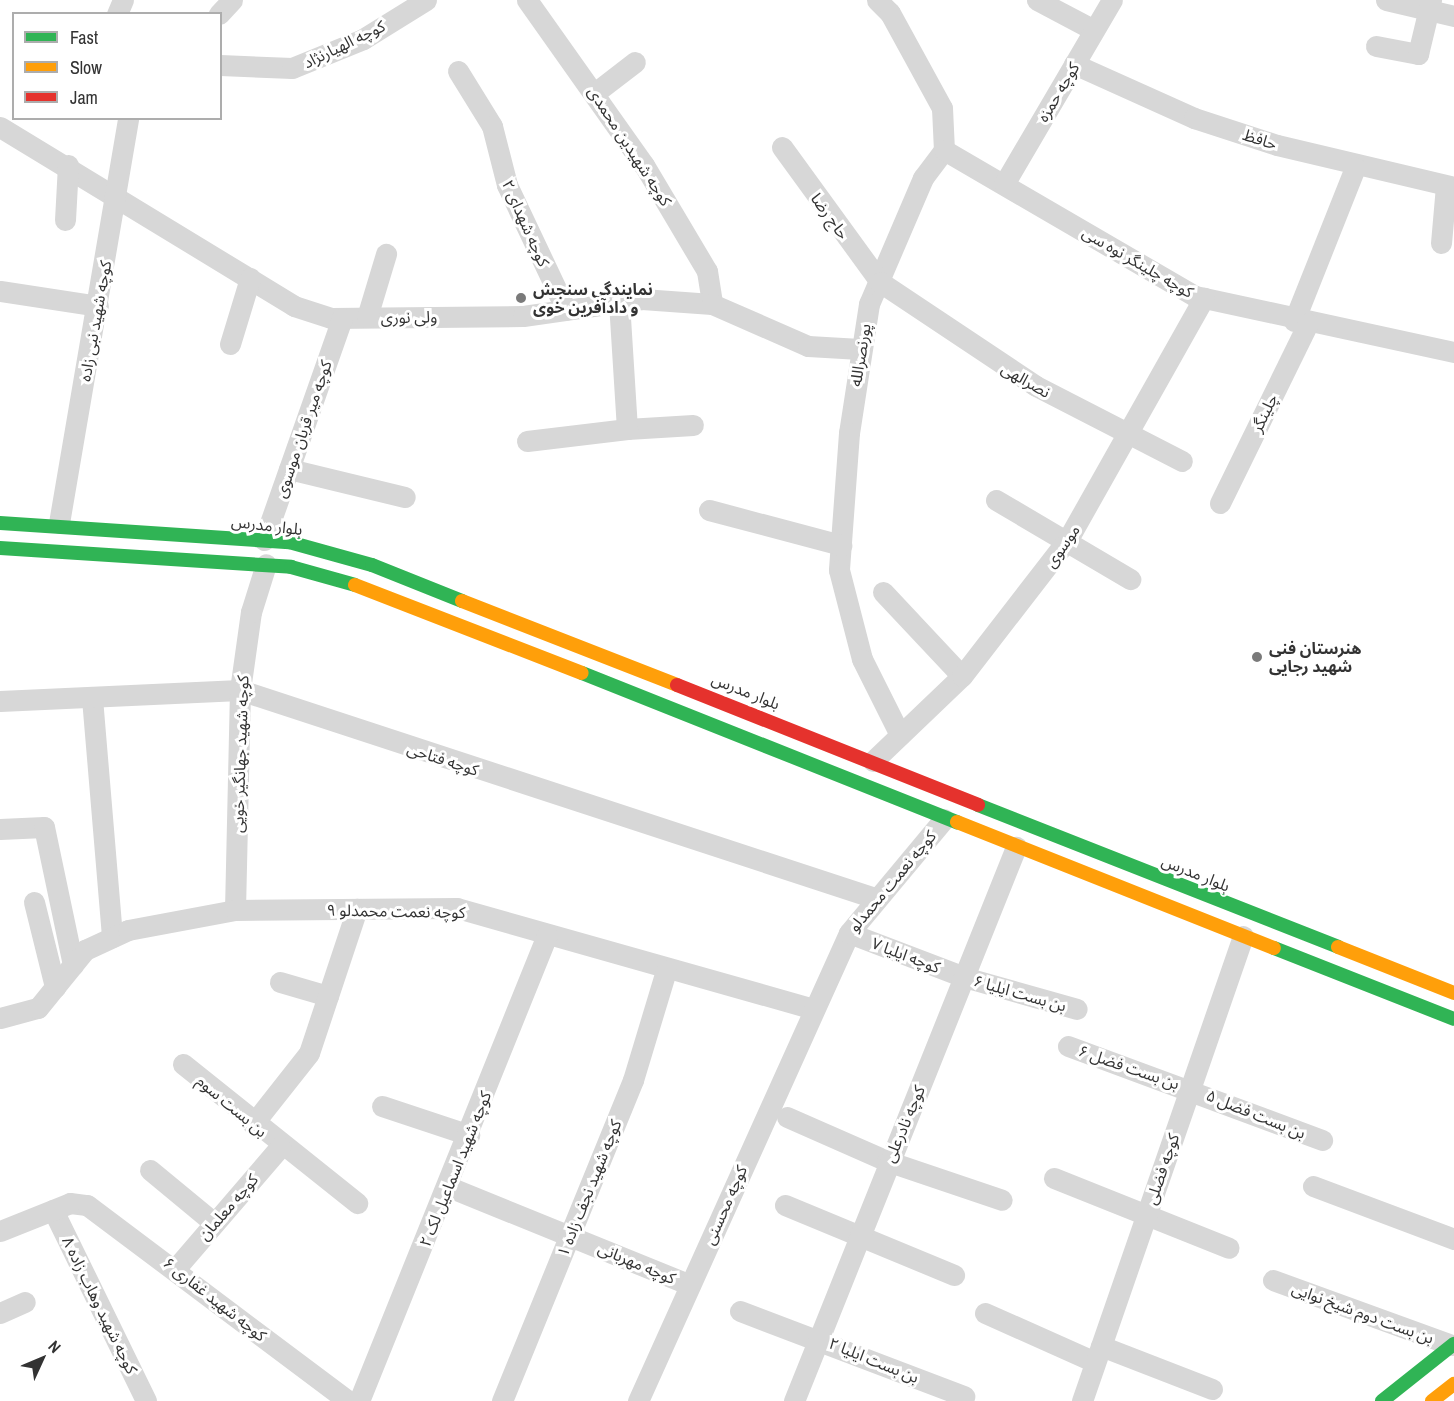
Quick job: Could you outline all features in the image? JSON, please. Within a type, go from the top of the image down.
[{"type":"main road","name":"بلوار مدرس","points":[[0,523],[59,523],[264,540],[372,565],[873,761],[1454,993]]},
{"type":"main road","points":[[0,548],[266,564],[370,589],[1016,848],[1454,1019]]},
{"type":"main road","points":[[1382,1401],[1453,1345]]},
{"type":"main road","points":[[1432,1401],[1454,1384]]},
{"type":"street","points":[[221,12],[232,0]]},
{"type":"street","name":"کوچه الهیارنژاد","points":[[222,65],[292,68],[363,39],[426,0]]},
{"type":"street","name":"کوچه شهیدین محمدی","points":[[527,0],[596,92],[707,271],[712,304]]},
{"type":"street","points":[[877,0],[890,13],[942,108],[945,150]]},
{"type":"street","points":[[1037,0],[1094,30]]},
{"type":"street","name":"کوچه حمزه","points":[[1004,183],[1112,0]]},
{"type":"street","points":[[1386,0],[1429,4],[1454,16]]},
{"type":"street","points":[[1376,46],[1418,54],[1429,4]]},
{"type":"street","points":[[596,92],[635,62]]},
{"type":"street","name":"حافظ","points":[[1074,64],[1194,118],[1355,168],[1450,186]]},
{"type":"street","name":"کوچه شهدای ۲","points":[[458,71],[492,126],[507,186],[566,310]]},
{"type":"street","name":"کوچه شهید نبی زاده","points":[[59,523],[117,196],[128,120]]},
{"type":"street","name":"ولی نوری","points":[[0,127],[68,165],[294,306],[342,318],[523,316],[619,303],[712,304],[808,346],[860,349]]},
{"type":"street","name":"حاج رضا","points":[[782,147],[880,282]]},
{"type":"street","name":"کوچه چلینگر نوه سی","points":[[945,150],[1204,298],[1301,322],[1454,352]]},
{"type":"street","name":"پورنصرالله","points":[[900,735],[862,659],[839,570],[860,349],[880,282],[922,178],[945,150]]},
{"type":"street","points":[[65,220],[68,165]]},
{"type":"street","name":"چلینگر","points":[[1220,503],[1301,322],[1355,168]]},
{"type":"street","points":[[1441,243],[1450,186]]},
{"type":"street","points":[[367,317],[386,254]]},
{"type":"street","points":[[230,344],[250,278]]},
{"type":"street","name":"نصرالهی","points":[[880,282],[993,361],[1128,437],[1182,461]]},
{"type":"street","points":[[0,291],[98,306]]},
{"type":"street","name":"موسوی","points":[[873,761],[962,676],[1068,539],[1128,437],[1204,298]]},
{"type":"street","points":[[619,303],[627,429]]},
{"type":"street","name":"کوچه میر قربان موسوی","points":[[264,540],[342,318]]},
{"type":"street","points":[[527,441],[627,429],[693,425]]},
{"type":"street","points":[[288,470],[405,497]]},
{"type":"street","points":[[996,501],[1068,539],[1131,579]]},
{"type":"street","points":[[709,510],[841,545]]},
{"type":"street","name":"کوچه شهید جهانگیر خویی","points":[[235,910],[240,690],[251,612],[266,564]]},
{"type":"street","points":[[883,592],[962,676]]},
{"type":"street","name":"کوچه فتاحی","points":[[0,701],[92,699],[240,690],[875,898]]},
{"type":"street","points":[[92,699],[112,937]]},
{"type":"street","name":"کوچه نعمت محمدلو","points":[[813,1009],[849,933],[875,898],[944,819]]},
{"type":"street","points":[[0,829],[44,827],[73,965]]},
{"type":"street","name":"کوچه نادرعلی","points":[[794,1401],[887,1161],[1016,848]]},
{"type":"street","points":[[34,902],[56,987]]},
{"type":"street","name":"کوچه نعمت محمدلو ۹","points":[[0,1018],[29,1013],[56,987],[86,950],[112,937],[235,910],[457,908],[666,971],[813,1009]]},
{"type":"street","points":[[253,1124],[309,1053],[357,909]]},
{"type":"street","name":"۷ کوچه ایلیا","points":[[849,933],[964,977]]},
{"type":"street","name":"کوچه شهید اسماعیل لک ۲","points":[[359,1401],[449,1187],[546,935]]},
{"type":"street","name":"کوچه فضلی","points":[[1082,1401],[1243,936]]},
{"type":"street","name":"کوچه شهید نجف زاده ۱","points":[[502,1401],[633,1080],[666,971]]},
{"type":"street","name":"۶ بن بست ایلیا","points":[[964,977],[1077,1009]]},
{"type":"street","points":[[280,982],[328,996]]},
{"type":"street","name":"کوچه محسنی","points":[[638,1401],[813,1009]]},
{"type":"street","name":"۶ بن بست فضل","points":[[1068,1046],[1190,1088]]},
{"type":"street","name":"بن بست سوم","points":[[183,1064],[280,1147],[357,1203]]},
{"type":"street","name":"۵ بن بست فضل","points":[[1190,1088],[1322,1140]]},
{"type":"street","points":[[382,1106],[470,1134]]},
{"type":"street","points":[[787,1117],[887,1161],[1002,1200]]},
{"type":"street","name":"کوچه معلمان","points":[[176,1268],[280,1147]]},
{"type":"street","points":[[150,1170],[214,1223]]},
{"type":"street","points":[[1054,1178],[1147,1212],[1229,1248]]},
{"type":"street","points":[[1313,1186],[1454,1239]]},
{"type":"street","name":"کوچه مهربانی","points":[[449,1187],[690,1285]]},
{"type":"street","name":"کوچه شهید غفاری ۶","points":[[53,1209],[79,1202],[176,1268],[348,1401]]},
{"type":"street","points":[[785,1205],[860,1233],[954,1275]]},
{"type":"street","points":[[0,1231],[53,1209]]},
{"type":"street","name":"کوچه شهید وهاب زاده ۸","points":[[53,1209],[147,1401]]},
{"type":"street","name":"بن بست دوم شیخ نوایی","points":[[1273,1280],[1453,1345]]},
{"type":"street","points":[[0,1313],[25,1302]]},
{"type":"street","name":"بن بست ایلیا ۲","points":[[740,1311],[818,1338],[964,1396]]},
{"type":"street","points":[[986,1313],[1098,1354],[1212,1389]]},
{"type":"traffic: fast","points":[[0,523],[289,542],[372,565],[462,601]]},
{"type":"traffic: fast","points":[[0,548],[291,567],[355,585]]},
{"type":"traffic: fast","points":[[582,673],[957,822]]},
{"type":"traffic: fast","points":[[978,805],[1338,947]]},
{"type":"traffic: fast","points":[[1274,948],[1454,1019]]},
{"type":"traffic: fast","points":[[1382,1401],[1454,1344]]},
{"type":"traffic: slow","points":[[355,585],[582,673]]},
{"type":"traffic: slow","points":[[462,601],[677,685]]},
{"type":"traffic: slow","points":[[957,822],[1274,948]]},
{"type":"traffic: slow","points":[[1338,947],[1454,993]]},
{"type":"traffic: slow","points":[[1432,1401],[1454,1384]]},
{"type":"traffic: jam","points":[[677,685],[978,805]]},
{"type":"place","name":"نمایندگی سنجش و دادآفرین خوی","points":[[521,298]]},
{"type":"place","name":"هنرستان فنی شهید رجایی","points":[[1257,657]]}]
